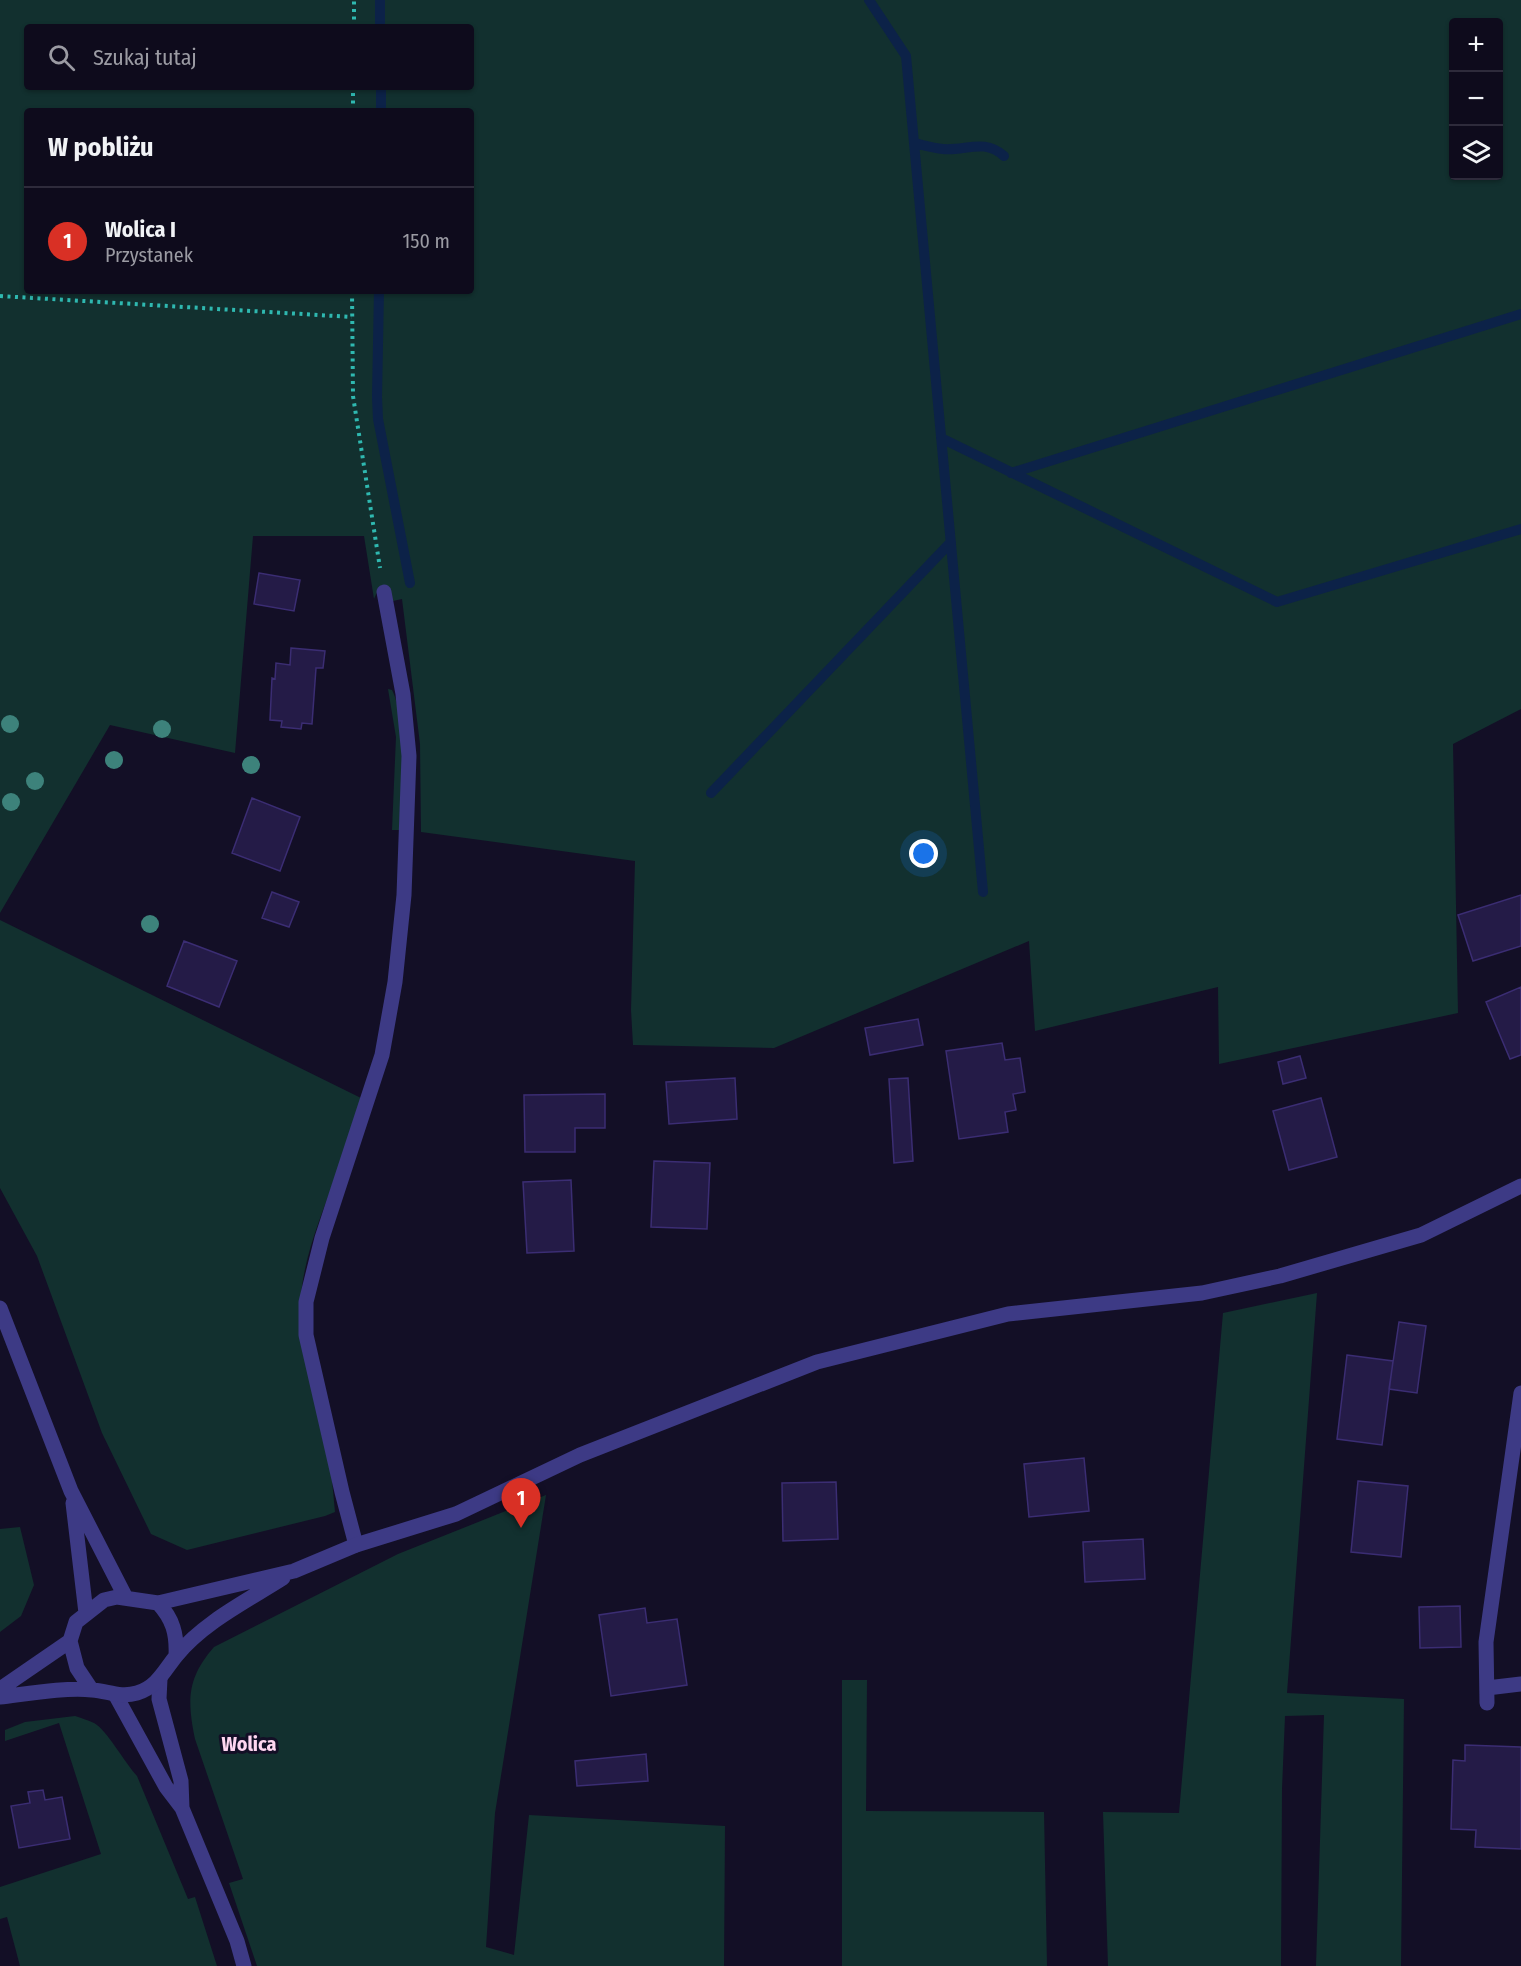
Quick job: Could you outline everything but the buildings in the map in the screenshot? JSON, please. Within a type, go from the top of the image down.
[{"type":"street","points":[[356,1545],[306,1335],[306,1302],[322,1238],[382,1055],[395,982],[404,885],[409,756],[403,694],[384,592]]},
{"type":"street","points":[[91,1689],[77,1668],[70,1641],[76,1622],[104,1600],[117,1596],[158,1603],[294,1571],[356,1545],[456,1514],[580,1455],[817,1362],[1008,1314],[1202,1293],[1280,1276],[1421,1235],[1521,1186]]},
{"type":"street","points":[[0,1308],[71,1491],[126,1598]]},
{"type":"street","points":[[1521,1393],[1486,1642],[1487,1696],[1521,1684]]},
{"type":"street","points":[[71,1491],[86,1613]]},
{"type":"street","points":[[0,1697],[91,1689],[116,1696],[135,1694],[149,1688],[160,1679],[176,1656],[194,1637],[294,1571]]},
{"type":"street","points":[[158,1603],[172,1621],[176,1633],[176,1656]]},
{"type":"street","points":[[0,1689],[70,1641]]},
{"type":"street","points":[[160,1679],[159,1699],[181,1781],[182,1808]]},
{"type":"street","points":[[116,1696],[166,1787],[182,1808],[237,1941],[244,1966]]},
{"type":"path","points":[[354,0],[354,24]]},
{"type":"path","points":[[353,90],[353,108]]},
{"type":"path","points":[[352,294],[353,396],[384,592]]},
{"type":"path","points":[[0,296],[352,317]]},
{"type":"green space","points":[[0,0],[1521,0],[1521,709],[1453,744],[1458,1013],[1219,1064],[1218,987],[1035,1031],[1029,941],[774,1048],[633,1045],[631,1010],[635,861],[421,832],[420,744],[402,599],[393,601],[377,592],[374,599],[364,536],[253,536],[235,753],[110,725],[0,913]]},
{"type":"green space","points":[[388,689],[392,690],[397,703],[402,738],[399,830],[392,830],[396,737]]},
{"type":"green space","points":[[0,920],[361,1098],[308,1256],[301,1293],[300,1312],[331,1470],[335,1512],[187,1550],[151,1534],[102,1433],[37,1256],[0,1188]]},
{"type":"green space","points":[[1317,1293],[1287,1693],[1404,1699],[1401,1966],[1316,1966],[1324,1715],[1285,1716],[1282,1789],[1281,1966],[1108,1966],[1103,1812],[1179,1813],[1223,1313]]},
{"type":"green space","points":[[546,1495],[495,1813],[486,1947],[514,1955],[529,1815],[725,1826],[724,1966],[257,1966],[229,1883],[243,1879],[195,1739],[190,1701],[191,1690],[205,1658],[214,1647],[398,1554]]},
{"type":"green space","points":[[20,1527],[34,1585],[21,1616],[0,1632],[0,1529]]},
{"type":"green space","points":[[842,1680],[867,1680],[866,1811],[1044,1812],[1047,1966],[842,1966]]},
{"type":"green space","points":[[75,1716],[99,1726],[137,1776],[188,1899],[195,1897],[217,1966],[20,1966],[7,1917],[0,1919],[0,1887],[101,1854],[59,1723],[5,1741],[5,1730],[25,1722]]},
{"type":"waterway","points":[[380,0],[380,24]]},
{"type":"waterway","points":[[869,0],[906,56],[983,892]]},
{"type":"waterway","points":[[381,90],[381,108]]},
{"type":"waterway","points":[[914,143],[943,149],[982,146],[1004,156]]},
{"type":"waterway","points":[[379,294],[378,419],[410,583]]},
{"type":"waterway","points":[[1011,473],[1521,314]]},
{"type":"waterway","points":[[941,438],[1277,602],[1521,529]]},
{"type":"waterway","points":[[711,793],[951,542]]},
{"type":"place","name":"Wolica I","points":[[521,1528]]},
{"type":"district","name":"Wolica","points":[[249,1744]]}]
